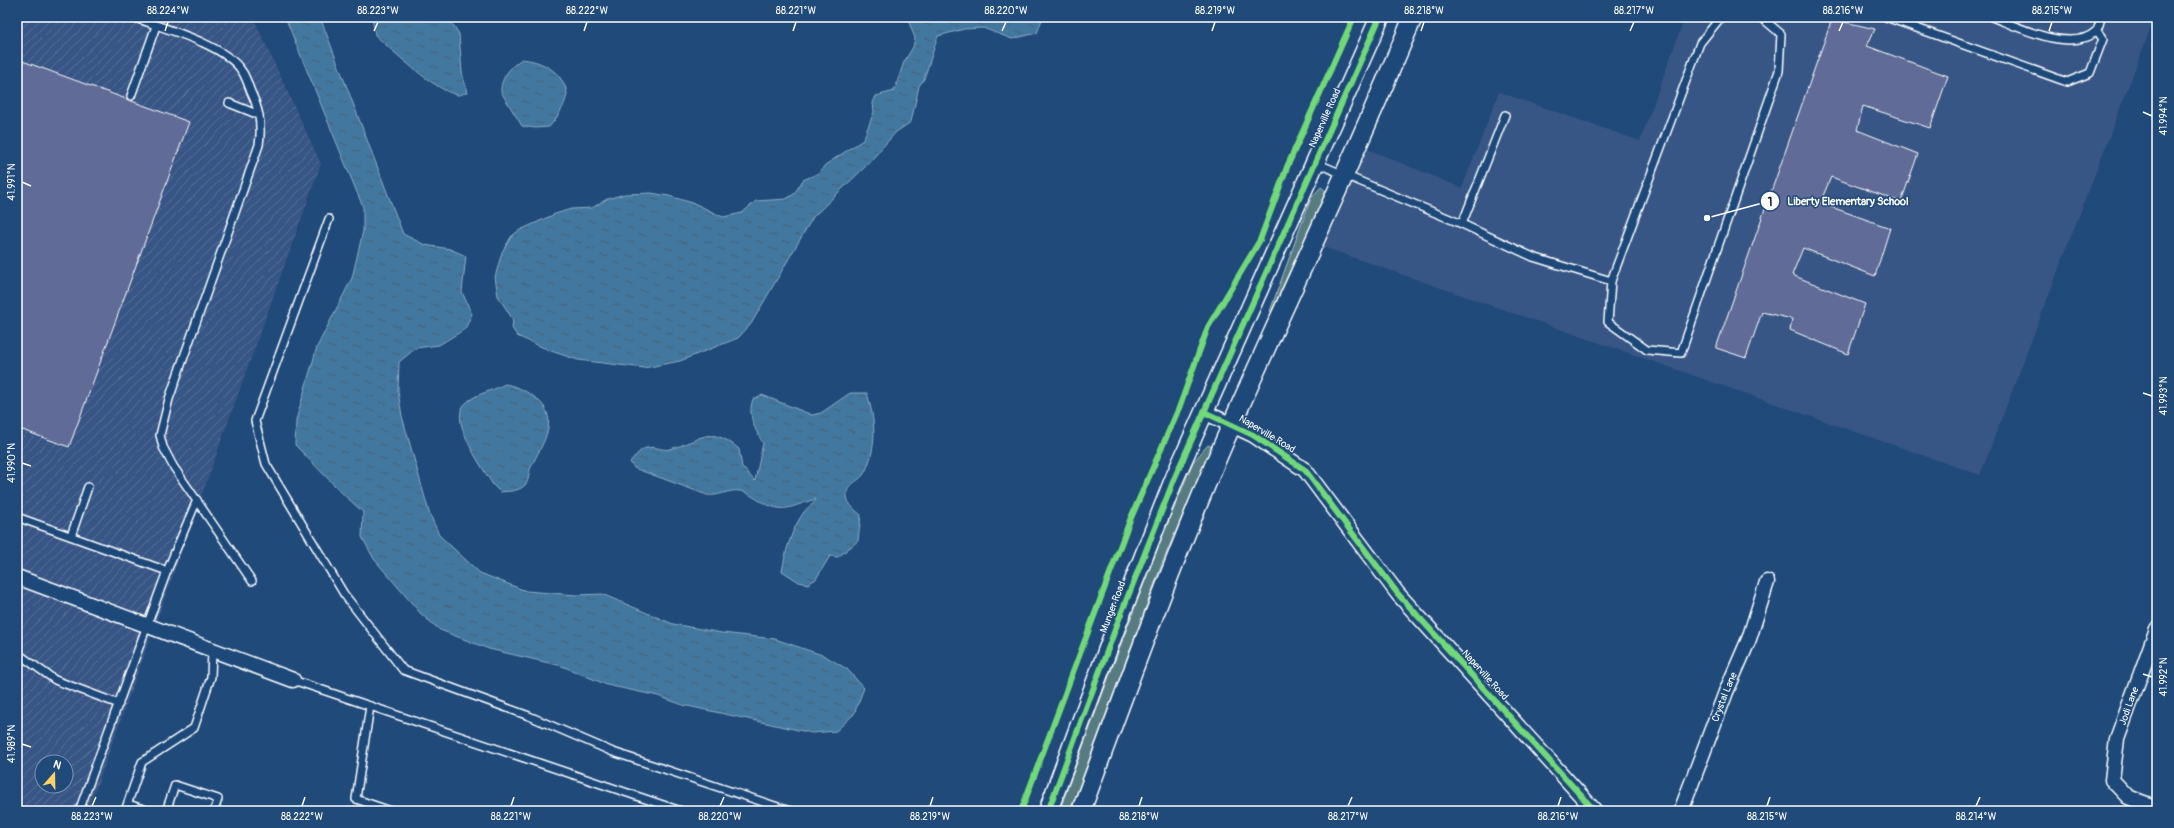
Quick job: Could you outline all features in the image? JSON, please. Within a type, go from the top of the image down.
[{"type":"street","name":"Naperville Road","points":[[1380,17],[1204,412],[1253,435],[1305,470],[1398,594],[1595,811]]},
{"type":"street","name":"Naperville Road","points":[[1232,424],[1344,176],[1413,17]]},
{"type":"street","name":"Munger Road","points":[[1048,811],[1119,619],[1172,485],[1204,412]]},
{"type":"street","points":[[1081,811],[1170,574],[1232,424]]},
{"type":"street","points":[[17,577],[293,680]]},
{"type":"street","name":"Crystal Lane","points":[[1681,811],[1726,692],[1749,639],[1767,582]]},
{"type":"street","name":"Jodi Lane","points":[[2157,629],[2117,739],[2112,780],[2128,797],[2157,808]]},
{"type":"lane","points":[[133,17],[210,46],[230,58],[241,70],[257,104],[262,128],[259,145],[168,399],[160,435],[173,466],[252,581]]},
{"type":"lane","points":[[1721,17],[1700,43],[1611,281],[1608,322],[1647,350],[1681,353],[1779,71],[1781,34],[1761,17]]},
{"type":"lane","points":[[1886,17],[2067,82],[2090,73],[2103,39],[2096,31]]},
{"type":"lane","points":[[1992,17],[2050,38],[2081,40],[2096,31],[2102,17]]},
{"type":"lane","points":[[131,96],[156,26]]},
{"type":"lane","points":[[229,104],[259,115]]},
{"type":"lane","points":[[1462,224],[1505,115]]},
{"type":"lane","points":[[1316,163],[1344,176],[1462,224],[1533,257],[1611,281]]},
{"type":"lane","points":[[329,219],[255,421],[266,464],[344,594],[403,670],[529,716],[613,752],[790,811]]},
{"type":"lane","points":[[71,536],[88,487]]},
{"type":"lane","points":[[79,811],[167,571],[197,500]]},
{"type":"lane","points":[[17,517],[167,571]]},
{"type":"lane","points":[[149,811],[127,807],[142,762],[194,728],[211,677],[212,650]]},
{"type":"lane","points":[[17,653],[55,680],[119,704]]},
{"type":"lane","points":[[293,680],[681,811]]},
{"type":"lane","points":[[370,706],[356,799],[391,811]]},
{"type":"lane","points":[[166,811],[175,785],[218,799],[214,811]]},
{"type":"shaded area","points":[[17,17],[253,17],[321,164],[88,811],[17,811]]},
{"type":"shaded area","points":[[1685,17],[2155,17],[1980,475],[1323,247],[1367,149],[1462,188],[1499,92],[1640,141]]},
{"type":"green space","points":[[1321,187],[1326,191],[1272,312],[1270,311],[1311,198]]},
{"type":"green space","points":[[1208,445],[1212,447],[1163,561],[1070,811],[1059,811],[1148,572],[1193,462]]},
{"type":"water","points":[[285,17],[320,17],[403,234],[425,245],[450,249],[466,256],[462,292],[472,314],[465,329],[439,345],[416,348],[399,362],[398,391],[402,416],[429,512],[439,535],[480,573],[526,591],[577,595],[602,594],[673,624],[722,633],[775,639],[825,656],[847,669],[864,688],[854,714],[836,731],[812,733],[683,705],[658,696],[607,685],[562,666],[489,649],[440,630],[421,614],[374,559],[362,537],[363,512],[344,495],[295,445],[296,420],[317,347],[352,278],[363,231],[363,207]]},
{"type":"water","points":[[372,17],[444,17],[454,26],[459,34],[462,72],[467,93],[458,95],[449,92],[415,70],[375,35]]},
{"type":"water","points":[[907,17],[1043,17],[1037,33],[1012,39],[983,28],[964,29],[938,36],[924,79],[919,86],[911,122],[896,132],[866,166],[813,217],[751,324],[738,338],[680,361],[644,368],[578,360],[551,351],[517,336],[512,328],[513,320],[498,296],[495,277],[502,252],[511,237],[518,231],[555,214],[571,209],[592,208],[607,199],[625,194],[651,193],[669,196],[696,204],[723,217],[742,213],[756,201],[786,199],[794,194],[803,180],[819,173],[825,165],[863,140],[874,112],[873,103],[876,96],[894,91],[904,62],[913,47],[915,38]]},
{"type":"water","points":[[522,59],[540,63],[551,69],[563,82],[566,88],[567,94],[563,107],[549,127],[535,128],[522,126],[501,92],[504,77],[514,65]]},
{"type":"water","points":[[505,384],[520,388],[533,396],[542,404],[547,412],[549,421],[545,439],[531,467],[526,484],[515,490],[500,492],[493,485],[476,457],[464,433],[461,422],[461,412],[464,405],[468,401],[478,395]]},
{"type":"water","points":[[850,393],[867,393],[872,413],[874,432],[872,452],[865,472],[861,478],[850,486],[847,493],[849,503],[861,515],[858,541],[838,557],[830,556],[816,579],[808,584],[799,582],[782,571],[792,533],[799,519],[816,499],[788,508],[776,508],[740,491],[707,495],[634,468],[630,462],[645,448],[652,447],[670,449],[704,436],[712,435],[728,441],[739,449],[742,467],[755,481],[763,443],[751,417],[751,405],[753,399],[762,395],[812,415],[821,413]]},
{"type":"building","points":[[1832,19],[1875,29],[1867,46],[1948,76],[1930,128],[1863,106],[1857,130],[1918,154],[1901,202],[1831,177],[1820,203],[1890,228],[1875,276],[1803,248],[1792,275],[1865,304],[1848,354],[1790,330],[1792,319],[1762,312],[1746,358],[1716,348]]},
{"type":"building","points":[[17,59],[189,122],[69,447],[17,428]]},
{"type":"cycle path","points":[[1021,811],[1130,520],[1179,408],[1208,327],[1260,240],[1287,167],[1354,17]]},
{"type":"cycle path","points":[[1048,811],[1119,619],[1175,477],[1380,17]]},
{"type":"cycle path","points":[[1204,412],[1253,435],[1305,470],[1398,594],[1595,811]]},
{"type":"place","name":"Liberty Elementary School","points":[[1707,218]]}]
